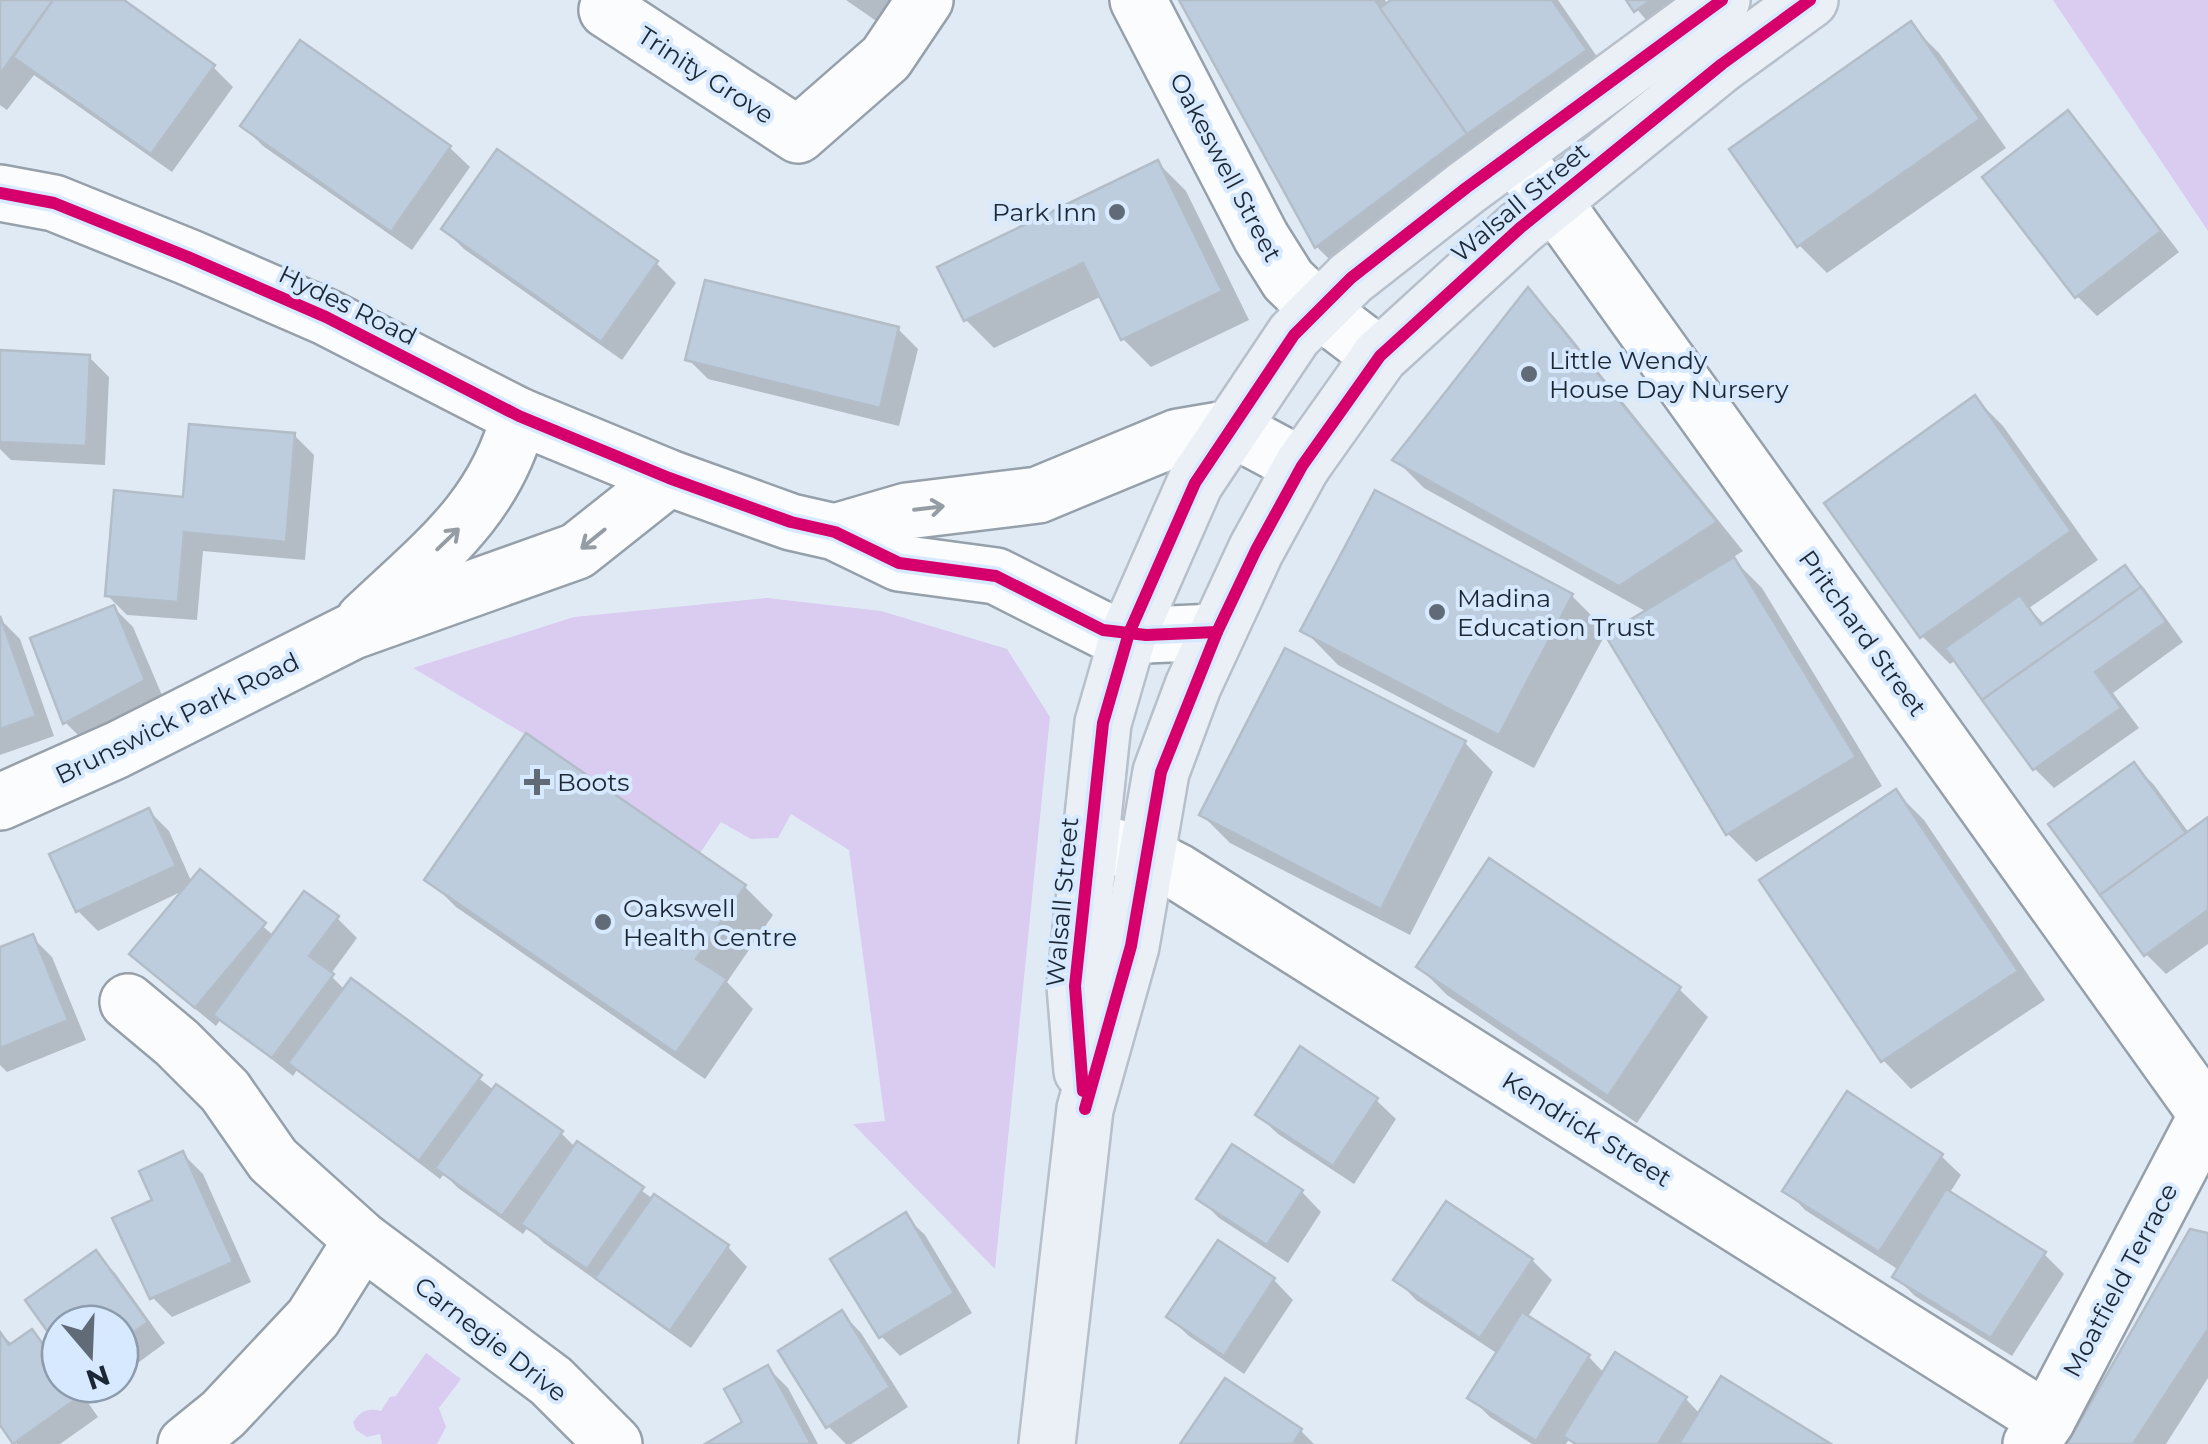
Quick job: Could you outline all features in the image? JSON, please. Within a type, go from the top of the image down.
[{"type":"highway","name":"Walsall Street","points":[[1048,1444],[1085,1109],[1131,946],[1103,723],[1129,634],[1195,483],[1294,335],[1351,278],[1722,0]]},
{"type":"highway","name":"Walsall Street","points":[[1085,1109],[1075,986],[1083,903],[1120,848],[1162,772],[1217,632],[1302,466],[1380,356],[1552,202],[1722,64],[1810,0]]},
{"type":"street","name":"Trinity Grove","points":[[607,10],[798,135],[886,58],[925,0]]},
{"type":"street","name":"Oakeswell Street","points":[[1138,0],[1260,237],[1288,280],[1318,310],[1380,356]]},
{"type":"street","name":"Pritchard Street","points":[[1512,154],[1552,202],[2208,1116]]},
{"type":"street","name":"Hydes Road","points":[[0,193],[54,203],[188,256],[326,317],[519,416],[669,478]]},
{"type":"street","name":"Brunswick Park Road","points":[[353,631],[471,517],[510,452],[519,416]]},
{"type":"street","points":[[835,532],[906,511],[1038,495],[1178,437],[1231,428],[1302,466]]},
{"type":"street","name":"Brunswick Park Road","points":[[0,802],[117,750],[353,631],[577,552],[669,478]]},
{"type":"street","points":[[669,478],[791,522],[835,532],[899,563],[996,576],[1103,630],[1129,634],[1217,632]]},
{"type":"street","name":"Kendrick Street","points":[[1120,848],[1204,888],[2039,1432]]},
{"type":"street","name":"Carnegie Drive","points":[[128,1002],[225,1091],[272,1160],[362,1240],[550,1381],[614,1444]]},
{"type":"street","name":"Moatfield Terrace","points":[[2039,1432],[2208,1116]]},
{"type":"street","points":[[186,1444],[223,1414],[313,1318],[362,1240]]},
{"type":"shaded area","points":[[2053,0],[2208,0],[2208,231]]},
{"type":"shaded area","points":[[767,598],[881,611],[1007,649],[1050,717],[995,1269],[853,1124],[885,1121],[849,850],[791,814],[778,838],[751,839],[721,822],[700,853],[538,742],[413,668],[574,617]]},
{"type":"shaded area","points":[[426,1353],[461,1379],[439,1408],[446,1427],[437,1444],[382,1444],[380,1434],[367,1437],[356,1430],[356,1418],[366,1411],[381,1411]]},
{"type":"building","points":[[0,0],[53,0],[0,74]]},
{"type":"building","points":[[53,0],[124,0],[215,65],[151,154],[13,57]]},
{"type":"building","points":[[1179,0],[1375,0],[1467,134],[1315,248]]},
{"type":"building","points":[[1391,0],[1552,0],[1587,50],[1467,134],[1380,8]]},
{"type":"building","points":[[1626,0],[1651,0],[1634,12]]},
{"type":"building","points":[[1911,21],[1980,119],[1797,247],[1729,149]]},
{"type":"building","points":[[300,40],[451,146],[391,232],[240,126]]},
{"type":"building","points":[[2068,110],[2161,231],[2075,298],[1982,177]]},
{"type":"building","points":[[497,149],[658,261],[601,342],[441,229]]},
{"type":"building","name":"Park Inn","points":[[1158,160],[1222,291],[1121,340],[1083,263],[964,321],[937,267]]},
{"type":"building","points":[[705,280],[899,327],[880,408],[685,360]]},
{"type":"building","name":"Little Wendy House Day Nursery","points":[[1528,287],[1717,522],[1619,586],[1392,460]]},
{"type":"building","points":[[0,350],[90,355],[86,446],[0,442]]},
{"type":"building","points":[[1975,395],[2071,531],[1920,638],[1824,503]]},
{"type":"building","points":[[189,424],[295,433],[286,542],[184,532],[178,602],[105,596],[114,490],[183,497]]},
{"type":"building","name":"Madina Education Trust","points":[[1375,490],[1573,594],[1499,735],[1300,631]]},
{"type":"building","points":[[1734,557],[1856,757],[1726,835],[1605,635]]},
{"type":"building","points":[[2125,565],[2141,587],[1982,700],[1945,648],[2020,595],[2041,625]]},
{"type":"building","points":[[2141,587],[2166,622],[2095,672],[2121,708],[2033,770],[1982,700]]},
{"type":"building","points":[[114,605],[145,680],[63,724],[30,638]]},
{"type":"building","points":[[0,616],[36,716],[0,729]]},
{"type":"building","points":[[1285,648],[1466,741],[1381,909],[1199,815]]},
{"type":"building","name":"Oakswell Health Centre","points":[[526,733],[746,885],[696,959],[727,979],[676,1053],[424,880]]},
{"type":"building","points":[[2134,762],[2186,833],[2100,895],[2048,824]]},
{"type":"building","points":[[1896,789],[2018,971],[1881,1062],[1759,880]]},
{"type":"building","points":[[149,808],[176,866],[76,912],[49,854]]},
{"type":"building","points":[[2208,817],[2208,910],[2144,956],[2100,895]]},
{"type":"building","points":[[1489,858],[1681,987],[1608,1096],[1416,967]]},
{"type":"building","points":[[200,869],[266,923],[195,1008],[129,954]]},
{"type":"building","points":[[304,891],[339,916],[309,956],[334,974],[272,1058],[213,1015]]},
{"type":"building","points":[[33,934],[68,1020],[0,1048],[0,947]]},
{"type":"building","points":[[351,978],[482,1075],[419,1161],[288,1063]]},
{"type":"building","points":[[1300,1046],[1378,1098],[1333,1166],[1255,1115]]},
{"type":"building","points":[[496,1084],[563,1131],[502,1216],[435,1168]]},
{"type":"building","points":[[1847,1091],[1943,1154],[1879,1252],[1782,1191]]},
{"type":"building","points":[[577,1141],[644,1187],[587,1269],[521,1224]]},
{"type":"building","points":[[1232,1144],[1303,1190],[1267,1245],[1196,1199]]},
{"type":"building","points":[[183,1151],[233,1262],[150,1299],[112,1218],[152,1200],[139,1171]]},
{"type":"building","points":[[1946,1189],[2046,1252],[1991,1338],[1892,1277]]},
{"type":"building","points":[[654,1194],[729,1245],[670,1331],[595,1278]]},
{"type":"building","points":[[1446,1201],[1533,1259],[1480,1338],[1393,1280]]},
{"type":"building","points":[[906,1212],[954,1293],[879,1338],[830,1259]]},
{"type":"building","points":[[2190,1229],[2208,1233],[2208,1329],[2133,1444],[2067,1444]]},
{"type":"building","points":[[1218,1240],[1275,1278],[1224,1356],[1166,1317]]},
{"type":"building","points":[[96,1250],[135,1304],[40,1304],[40,1321],[25,1300]]},
{"type":"building","points":[[842,1310],[890,1387],[826,1428],[778,1351]]},
{"type":"building","points":[[140,1311],[148,1322],[140,1328]]},
{"type":"building","points":[[1522,1312],[1590,1355],[1536,1441],[1467,1398]]},
{"type":"building","points":[[32,1329],[40,1340],[40,1404],[69,1404],[13,1444],[0,1425],[0,1332],[9,1345]]},
{"type":"building","points":[[1615,1352],[1687,1397],[1658,1444],[1576,1444],[1563,1436]]},
{"type":"building","points":[[768,1365],[811,1444],[705,1444],[742,1422],[724,1389]]},
{"type":"building","points":[[1721,1376],[1831,1444],[1679,1444]]},
{"type":"building","points":[[1225,1378],[1302,1429],[1293,1444],[1180,1444]]},
{"type":"cycle path","points":[[1083,1091],[1075,986],[1103,723],[1129,633],[1195,483],[1294,335],[1351,278],[1466,188],[1722,0]]},
{"type":"cycle path","points":[[1085,1109],[1131,946],[1161,772],[1217,632],[1302,466],[1380,356],[1520,228],[1722,64],[1810,0]]},
{"type":"cycle path","points":[[0,193],[54,203],[188,257],[326,317],[519,416],[669,478],[791,522],[835,532],[899,563],[996,576],[1103,630],[1146,635],[1217,632]]},
{"type":"place","name":"Park Inn","points":[[1117,212]]},
{"type":"place","name":"Little Wendy House Day Nursery","points":[[1529,374]]},
{"type":"place","name":"Madina Education Trust","points":[[1437,612]]},
{"type":"place","name":"Boots","points":[[537,782]]},
{"type":"place","name":"Oakswell Health Centre","points":[[603,922]]}]
